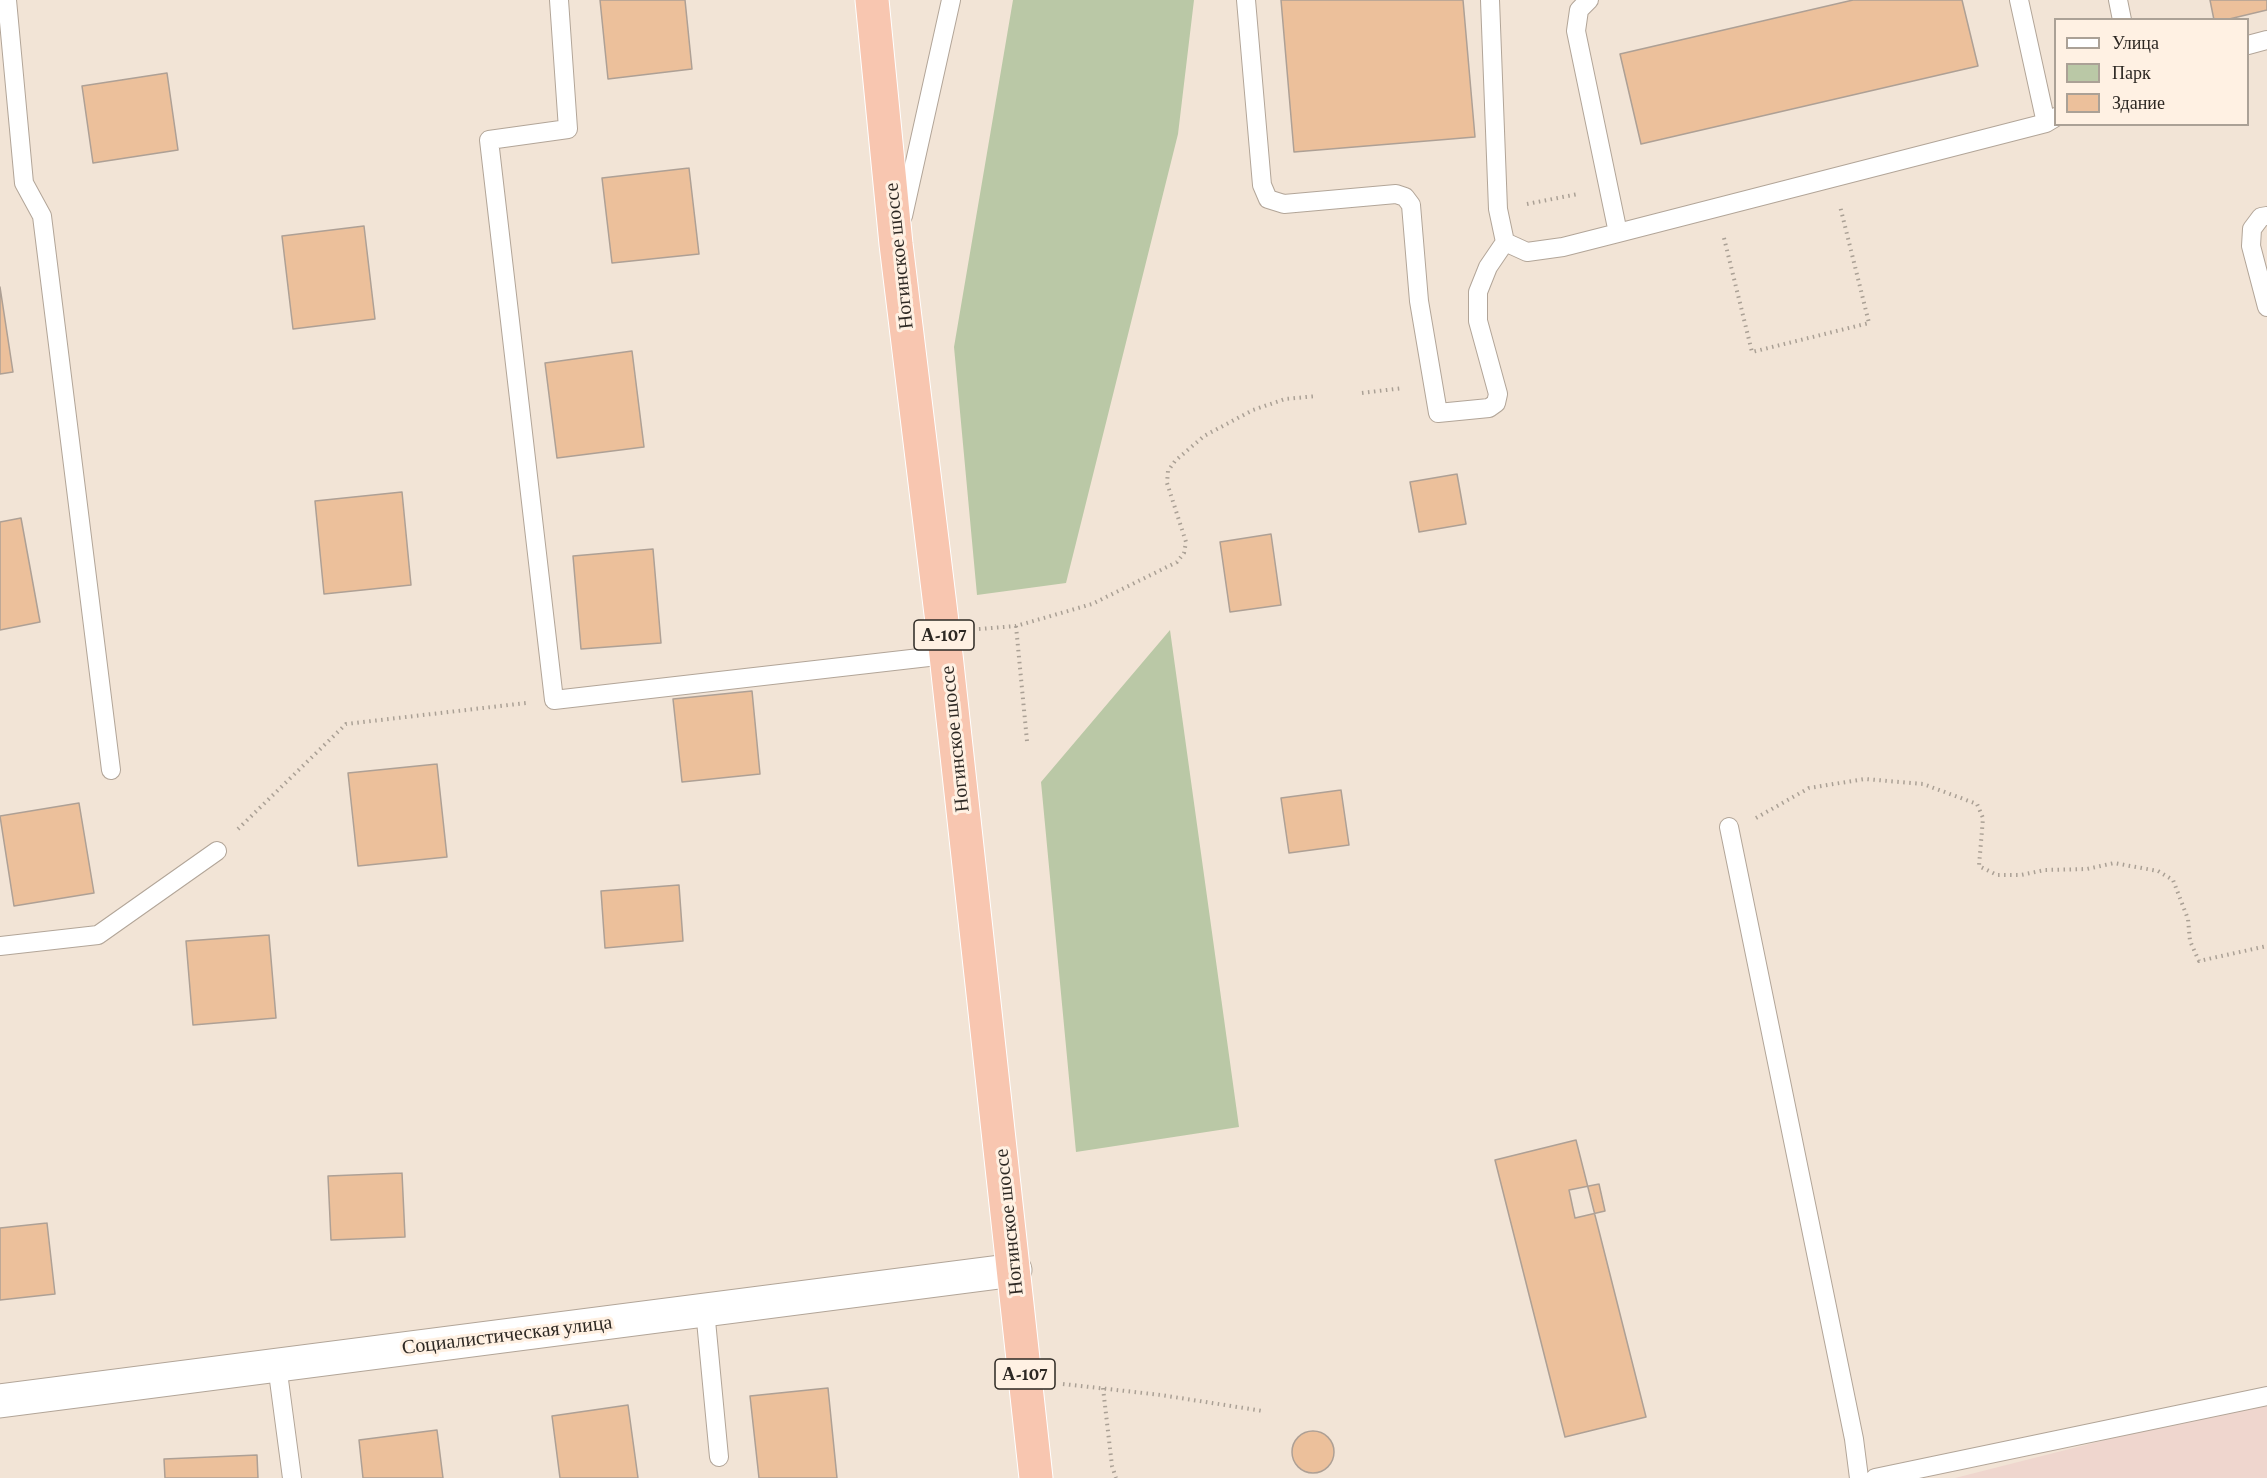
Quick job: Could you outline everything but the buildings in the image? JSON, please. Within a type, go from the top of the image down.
[{"type":"highway","name":"Ногинское шоссе","points":[[872,0],[896,244],[945,644],[1036,1478]]},
{"type":"street","name":"Социалистическая улица","points":[[0,1401],[1015,1270]]},
{"type":"lane","points":[[7,0],[24,183],[42,216],[111,770]]},
{"type":"lane","points":[[559,0],[568,129],[489,140],[554,700],[945,644]]},
{"type":"lane","points":[[896,244],[951,0]]},
{"type":"lane","points":[[1246,0],[1262,185],[1268,199],[1284,204],[1395,194],[1405,197],[1411,205],[1419,301],[1438,413],[1489,408],[1496,403],[1498,394],[1478,321],[1478,292],[1488,267],[1505,242],[1498,209],[1490,0]]},
{"type":"lane","points":[[1589,0],[1579,10],[1576,31],[1618,233]]},
{"type":"lane","points":[[1505,242],[1527,252],[1563,247],[2050,120],[2019,0]]},
{"type":"lane","points":[[2118,0],[2122,18]]},
{"type":"lane","points":[[2249,44],[2267,40]]},
{"type":"lane","points":[[2267,216],[2261,217],[2252,229],[2251,246],[2267,307]]},
{"type":"lane","points":[[1729,827],[1854,1439],[1859,1478]]},
{"type":"lane","points":[[0,946],[98,935],[216,851]]},
{"type":"lane","points":[[705,1310],[719,1457]]},
{"type":"lane","points":[[277,1365],[292,1478]]},
{"type":"lane","points":[[1875,1478],[2267,1396]]},
{"type":"path","points":[[1717,208],[1752,352],[1869,323],[1833,178]]},
{"type":"path","points":[[1526,204],[1609,189]]},
{"type":"path","points":[[1362,393],[1407,388]]},
{"type":"path","points":[[945,644],[1092,604],[1177,562],[1184,553],[1186,543],[1167,483],[1168,471],[1175,461],[1204,436],[1253,410],[1285,399],[1317,396]]},
{"type":"path","points":[[1016,626],[1026,741]]},
{"type":"path","points":[[216,851],[346,724],[554,700]]},
{"type":"path","points":[[1729,827],[1760,816],[1784,800],[1809,788],[1865,779],[1923,784],[1977,804],[1983,818],[1979,866],[1997,875],[2087,869],[2114,863],[2158,871],[2173,880],[2188,919],[2190,941],[2199,961],[2267,946]]},
{"type":"path","points":[[1026,1380],[1161,1395],[1263,1411]]},
{"type":"path","points":[[1103,1388],[1112,1466],[1116,1478]]},
{"type":"shaded area","points":[[2267,1399],[2267,1478],[1955,1478]]},
{"type":"green space","points":[[1013,0],[1194,0],[1178,134],[1066,583],[977,595],[954,347]]},
{"type":"green space","points":[[1170,630],[1239,1127],[1076,1152],[1041,782]]}]
